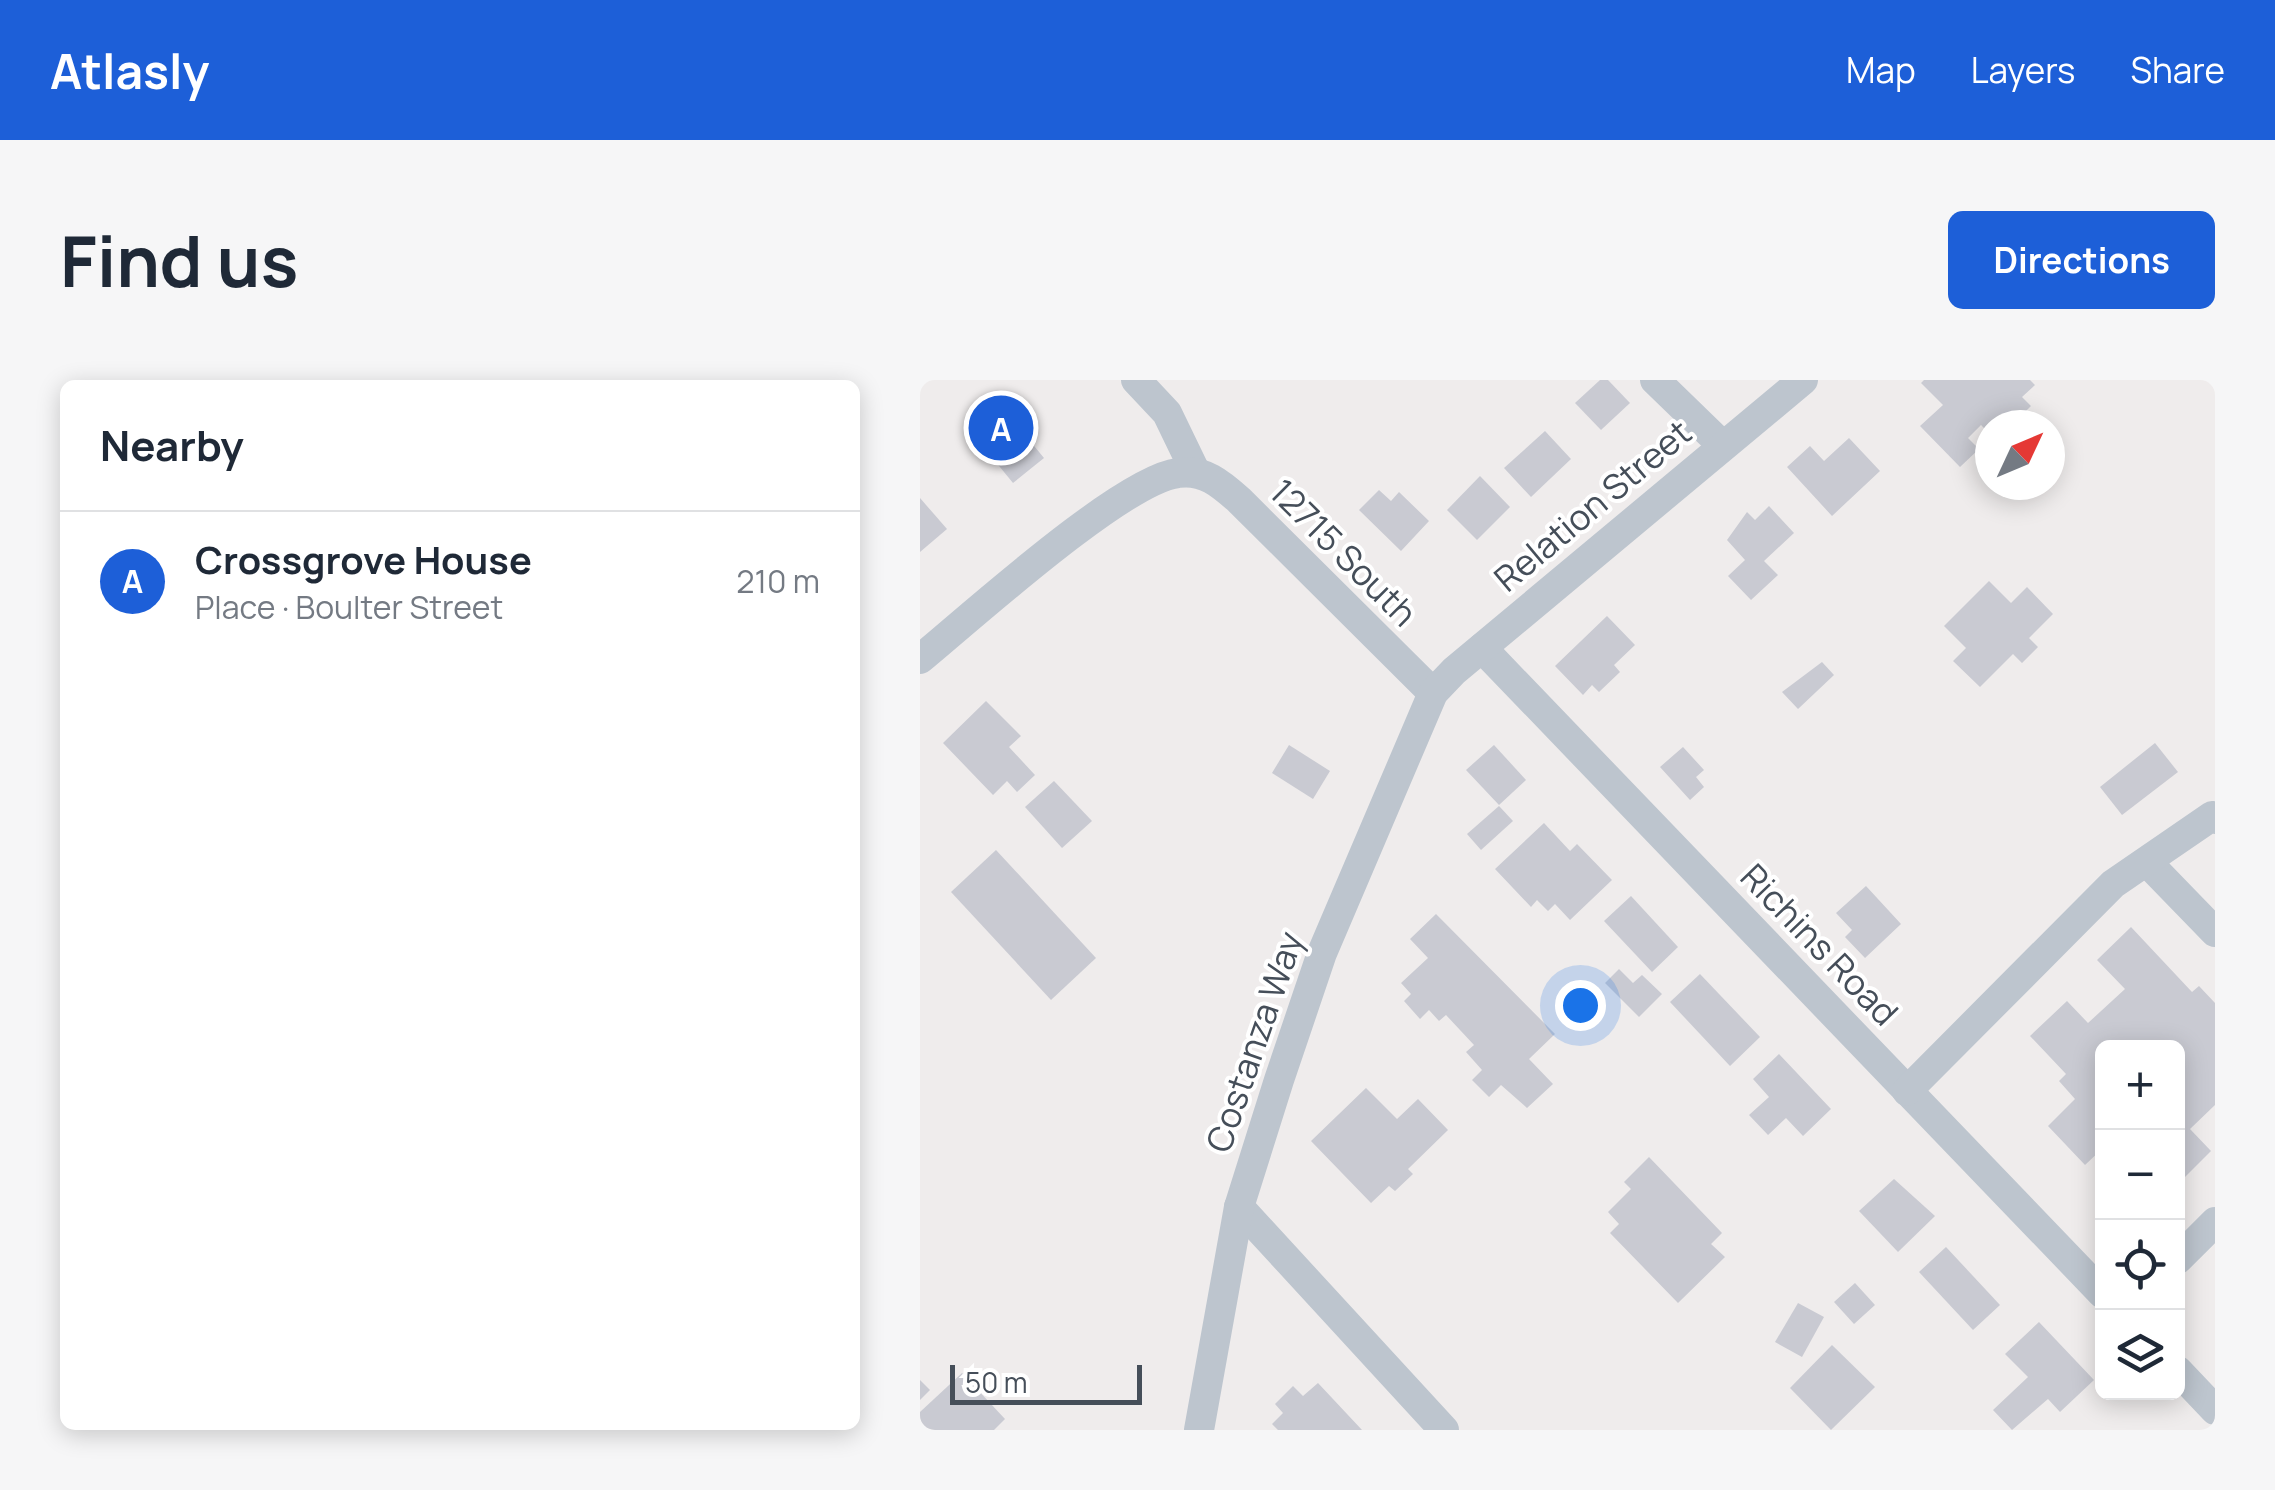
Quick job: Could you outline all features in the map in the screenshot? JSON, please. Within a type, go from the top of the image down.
[{"type":"street","points":[[920,659],[1109,508],[1171,474],[1196,473],[1168,413],[1136,380]]},
{"type":"street","points":[[1655,380],[1723,446]]},
{"type":"street","name":"Relation Street","points":[[1434,693],[1482,648],[1803,380]]},
{"type":"street","name":"12715 South","points":[[1196,473],[1217,481],[1434,693]]},
{"type":"street","name":"Richins Road","points":[[1482,648],[2095,1286]]},
{"type":"street","name":"Costanza Way","points":[[1199,1430],[1239,1207],[1322,953],[1434,693]]},
{"type":"street","points":[[1907,1090],[2113,884],[2212,816],[2215,819]]},
{"type":"street","points":[[2148,863],[2215,932]]},
{"type":"street","points":[[1239,1207],[1444,1430]]},
{"type":"street","points":[[2185,1252],[2215,1222]]},
{"type":"street","points":[[2185,1378],[2215,1410]]},
{"type":"building","points":[[1600,380],[1608,380],[1630,403],[1601,430],[1575,403]]},
{"type":"building","points":[[2030,380],[2035,385],[2022,397],[2031,406],[2027,410],[1975,410],[1975,431],[1968,438],[1975,445],[1975,453],[1960,467],[1920,426],[1943,405],[1921,383]]},
{"type":"building","points":[[992,395],[1044,458],[1013,483],[986,450],[995,443],[970,413]]},
{"type":"building","points":[[1545,431],[1571,459],[1531,497],[1504,468]]},
{"type":"building","points":[[1849,438],[1880,471],[1832,516],[1787,467],[1810,446],[1824,461]]},
{"type":"building","points":[[1480,476],[1510,507],[1477,540],[1447,510]]},
{"type":"building","points":[[1379,490],[1391,501],[1399,492],[1429,521],[1401,551],[1359,510]]},
{"type":"building","points":[[920,498],[947,529],[920,552]]},
{"type":"building","points":[[1769,506],[1794,533],[1764,561],[1778,575],[1751,600],[1728,576],[1745,560],[1727,540],[1747,512],[1755,520]]},
{"type":"building","points":[[1989,581],[2011,603],[2027,587],[2053,614],[2029,638],[2038,647],[2022,663],[2013,654],[1980,687],[1953,661],[1966,648],[1944,626]]},
{"type":"building","points":[[1607,616],[1635,645],[1614,665],[1620,672],[1599,692],[1592,685],[1583,695],[1555,666]]},
{"type":"building","points":[[1822,662],[1834,675],[1798,709],[1782,692]]},
{"type":"building","points":[[986,701],[1021,736],[1009,747],[1035,775],[1017,792],[1007,781],[993,795],[943,743]]},
{"type":"building","points":[[2155,743],[2178,772],[2122,815],[2100,787]]},
{"type":"building","points":[[1289,745],[1330,771],[1313,799],[1272,773]]},
{"type":"building","points":[[1494,745],[1526,780],[1499,805],[1466,770]]},
{"type":"building","points":[[1683,747],[1704,770],[1696,777],[1704,787],[1690,800],[1660,767]]},
{"type":"building","points":[[1054,781],[1092,821],[1062,848],[1025,807]]},
{"type":"building","points":[[1499,806],[1513,821],[1481,850],[1467,834]]},
{"type":"building","points":[[1544,823],[1570,851],[1577,844],[1612,880],[1570,920],[1555,904],[1548,911],[1537,900],[1531,907],[1495,869]]},
{"type":"building","points":[[996,850],[1096,958],[1051,1000],[951,892]]},
{"type":"building","points":[[1866,886],[1901,924],[1865,958],[1845,937],[1852,930],[1836,913]]},
{"type":"building","points":[[1631,896],[1678,947],[1652,972],[1604,921]]},
{"type":"building","points":[[1436,914],[1555,1034],[1529,1059],[1553,1084],[1527,1108],[1501,1085],[1489,1097],[1472,1080],[1482,1070],[1466,1052],[1474,1045],[1446,1015],[1439,1021],[1429,1010],[1420,1019],[1404,1001],[1411,994],[1401,983],[1428,958],[1410,939]]},
{"type":"building","points":[[2131,927],[2192,992],[2199,986],[2215,1003],[2215,1105],[2190,1129],[2211,1151],[2185,1177],[2185,1040],[2095,1040],[2095,1156],[2085,1165],[2048,1126],[2075,1099],[2059,1081],[2066,1074],[2030,1036],[2067,1001],[2088,1023],[2125,989],[2097,960]]},
{"type":"building","points":[[1619,969],[1633,983],[1642,975],[1662,994],[1639,1017],[1605,983]]},
{"type":"building","points":[[1700,974],[1760,1037],[1730,1066],[1670,1002]]},
{"type":"building","points":[[1779,1054],[1831,1109],[1803,1136],[1786,1118],[1768,1135],[1749,1115],[1769,1097],[1753,1079]]},
{"type":"building","points":[[1366,1088],[1397,1119],[1418,1099],[1448,1130],[1408,1169],[1413,1174],[1395,1191],[1389,1186],[1371,1203],[1311,1141]]},
{"type":"building","points":[[1649,1157],[1722,1233],[1711,1244],[1725,1257],[1678,1303],[1610,1233],[1619,1224],[1608,1212],[1631,1189],[1624,1182]]},
{"type":"building","points":[[1894,1179],[1935,1216],[1898,1252],[1859,1211]]},
{"type":"building","points":[[1946,1247],[2000,1305],[1973,1330],[1919,1272]]},
{"type":"building","points":[[1855,1283],[1875,1305],[1854,1324],[1834,1302]]},
{"type":"building","points":[[1798,1303],[1824,1317],[1802,1357],[1775,1342]]},
{"type":"building","points":[[2039,1322],[2094,1380],[2060,1412],[2048,1399],[2012,1430],[1993,1410],[2028,1377],[2005,1354]]},
{"type":"building","points":[[1832,1345],[1875,1387],[1831,1430],[1790,1388]]},
{"type":"building","points":[[962,1373],[1005,1419],[994,1430],[920,1430],[920,1412]]},
{"type":"building","points":[[920,1380],[930,1390],[920,1400]]},
{"type":"building","points":[[1318,1383],[1362,1430],[1278,1430],[1272,1424],[1283,1413],[1275,1404],[1293,1386],[1303,1396]]},
{"type":"place","name":"Crossgrove House","points":[[1001,428]]}]
